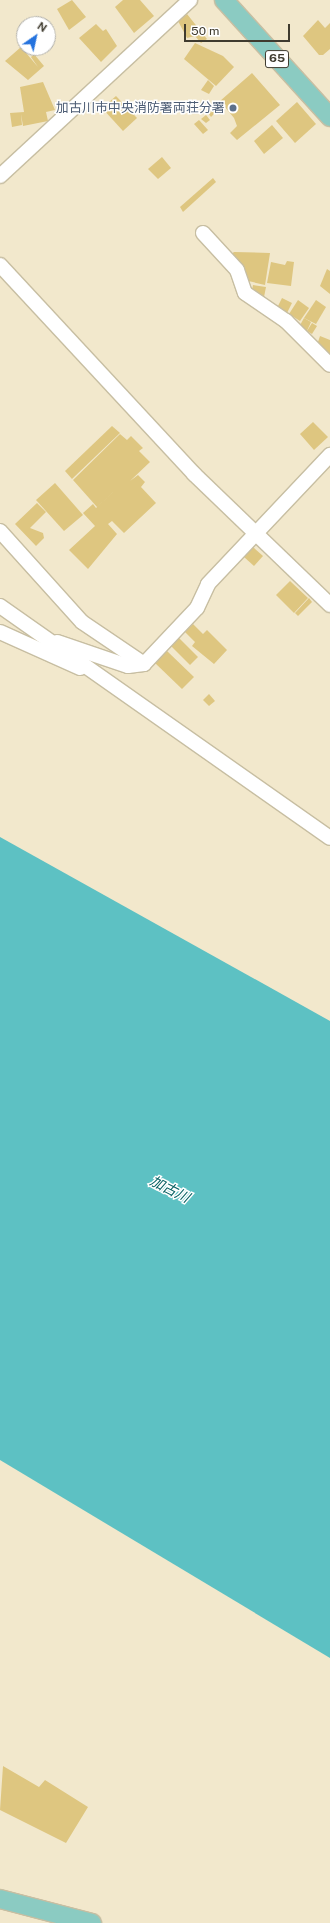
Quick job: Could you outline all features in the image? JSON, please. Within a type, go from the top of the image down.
[{"type":"main road","name":"65","points":[[224,0],[330,117]]},
{"type":"main road","points":[[0,1899],[92,1923]]},
{"type":"street","points":[[0,176],[190,0]]},
{"type":"street","points":[[203,233],[237,270],[245,293],[286,322],[330,364]]},
{"type":"street","points":[[0,265],[194,474],[256,532],[330,605]]},
{"type":"street","points":[[50,641],[67,644],[128,666],[144,664],[197,608],[208,584],[330,455]]},
{"type":"street","points":[[0,531],[82,622],[144,664]]},
{"type":"street","points":[[0,606],[92,673],[330,838]]},
{"type":"street","points":[[0,632],[34,650],[92,673]]},
{"type":"water","name":"加古川","points":[[0,837],[330,1021],[330,1658],[0,1460]]},
{"type":"building","points":[[72,0],[86,17],[69,30],[57,9]]},
{"type":"building","points":[[123,0],[140,0],[154,16],[134,33],[115,7]]},
{"type":"building","points":[[187,14],[207,39],[201,43],[195,36],[187,38],[178,21]]},
{"type":"building","points":[[318,20],[325,28],[330,23],[330,49],[323,55],[319,55],[303,36]]},
{"type":"building","points":[[96,24],[103,31],[106,29],[117,46],[101,62],[79,38]]},
{"type":"building","points":[[195,43],[223,56],[234,67],[216,86],[184,59]]},
{"type":"building","points":[[16,51],[16,56],[29,56],[38,67],[31,57],[36,56],[44,66],[28,80],[5,61]]},
{"type":"building","points":[[252,73],[280,105],[237,140],[230,133],[237,126],[234,118],[220,101]]},
{"type":"building","points":[[208,80],[214,86],[209,94],[201,90]]},
{"type":"building","points":[[43,82],[55,110],[46,112],[48,121],[23,126],[21,114],[22,125],[12,127],[10,113],[24,112],[20,87]]},
{"type":"building","points":[[116,96],[137,118],[123,131],[102,108]]},
{"type":"building","points":[[297,102],[316,124],[295,143],[276,121]]},
{"type":"building","points":[[212,109],[215,113],[211,117],[208,113]]},
{"type":"building","points":[[206,115],[210,120],[206,123],[201,119]]},
{"type":"building","points":[[199,120],[208,130],[203,134],[194,124]]},
{"type":"building","points":[[272,125],[283,138],[264,154],[254,141]]},
{"type":"building","points":[[162,157],[171,168],[158,179],[148,169]]},
{"type":"building","points":[[213,178],[216,182],[183,212],[180,207]]},
{"type":"building","points":[[234,252],[270,253],[265,285],[244,280],[230,255]]},
{"type":"building","points":[[287,261],[294,262],[291,286],[267,283],[271,262],[285,265]]},
{"type":"building","points":[[327,269],[330,271],[330,294],[320,286]]},
{"type":"building","points":[[253,285],[266,287],[264,297],[251,295]]},
{"type":"building","points":[[282,298],[292,303],[287,313],[277,308]]},
{"type":"building","points":[[298,300],[309,308],[300,321],[289,314]]},
{"type":"building","points":[[316,300],[326,307],[316,324],[304,318]]},
{"type":"building","points":[[304,318],[311,322],[307,331],[299,327]]},
{"type":"building","points":[[312,323],[317,326],[312,334],[307,331]]},
{"type":"building","points":[[320,336],[330,340],[330,355],[316,348]]},
{"type":"building","points":[[313,422],[328,437],[314,450],[300,434]]},
{"type":"building","points":[[112,426],[120,433],[72,479],[65,471]]},
{"type":"building","points":[[120,434],[127,440],[131,436],[143,448],[139,451],[150,462],[130,481],[138,475],[145,482],[141,487],[156,503],[124,533],[112,521],[108,524],[117,534],[88,569],[69,550],[95,526],[83,513],[93,504],[96,508],[128,478],[97,507],[73,480]]},
{"type":"building","points":[[55,483],[83,515],[64,531],[36,500]]},
{"type":"building","points":[[37,503],[46,512],[30,528],[43,533],[44,538],[36,546],[15,524]]},
{"type":"building","points":[[253,547],[263,556],[254,566],[244,557]]},
{"type":"building","points":[[290,581],[308,598],[294,613],[276,595]]},
{"type":"building","points":[[309,598],[312,602],[298,616],[295,613]]},
{"type":"building","points":[[193,624],[203,634],[207,630],[227,650],[214,664],[192,646],[195,642],[185,632]]},
{"type":"building","points":[[179,638],[198,657],[190,665],[171,646]]},
{"type":"building","points":[[167,651],[194,677],[182,689],[155,663]]},
{"type":"building","points":[[209,694],[215,701],[209,706],[203,700]]},
{"type":"building","points":[[3,1766],[39,1787],[45,1780],[88,1807],[66,1843],[0,1810]]},
{"type":"place","name":"加古川市中央消防署両荘分署","points":[[233,108]]}]
